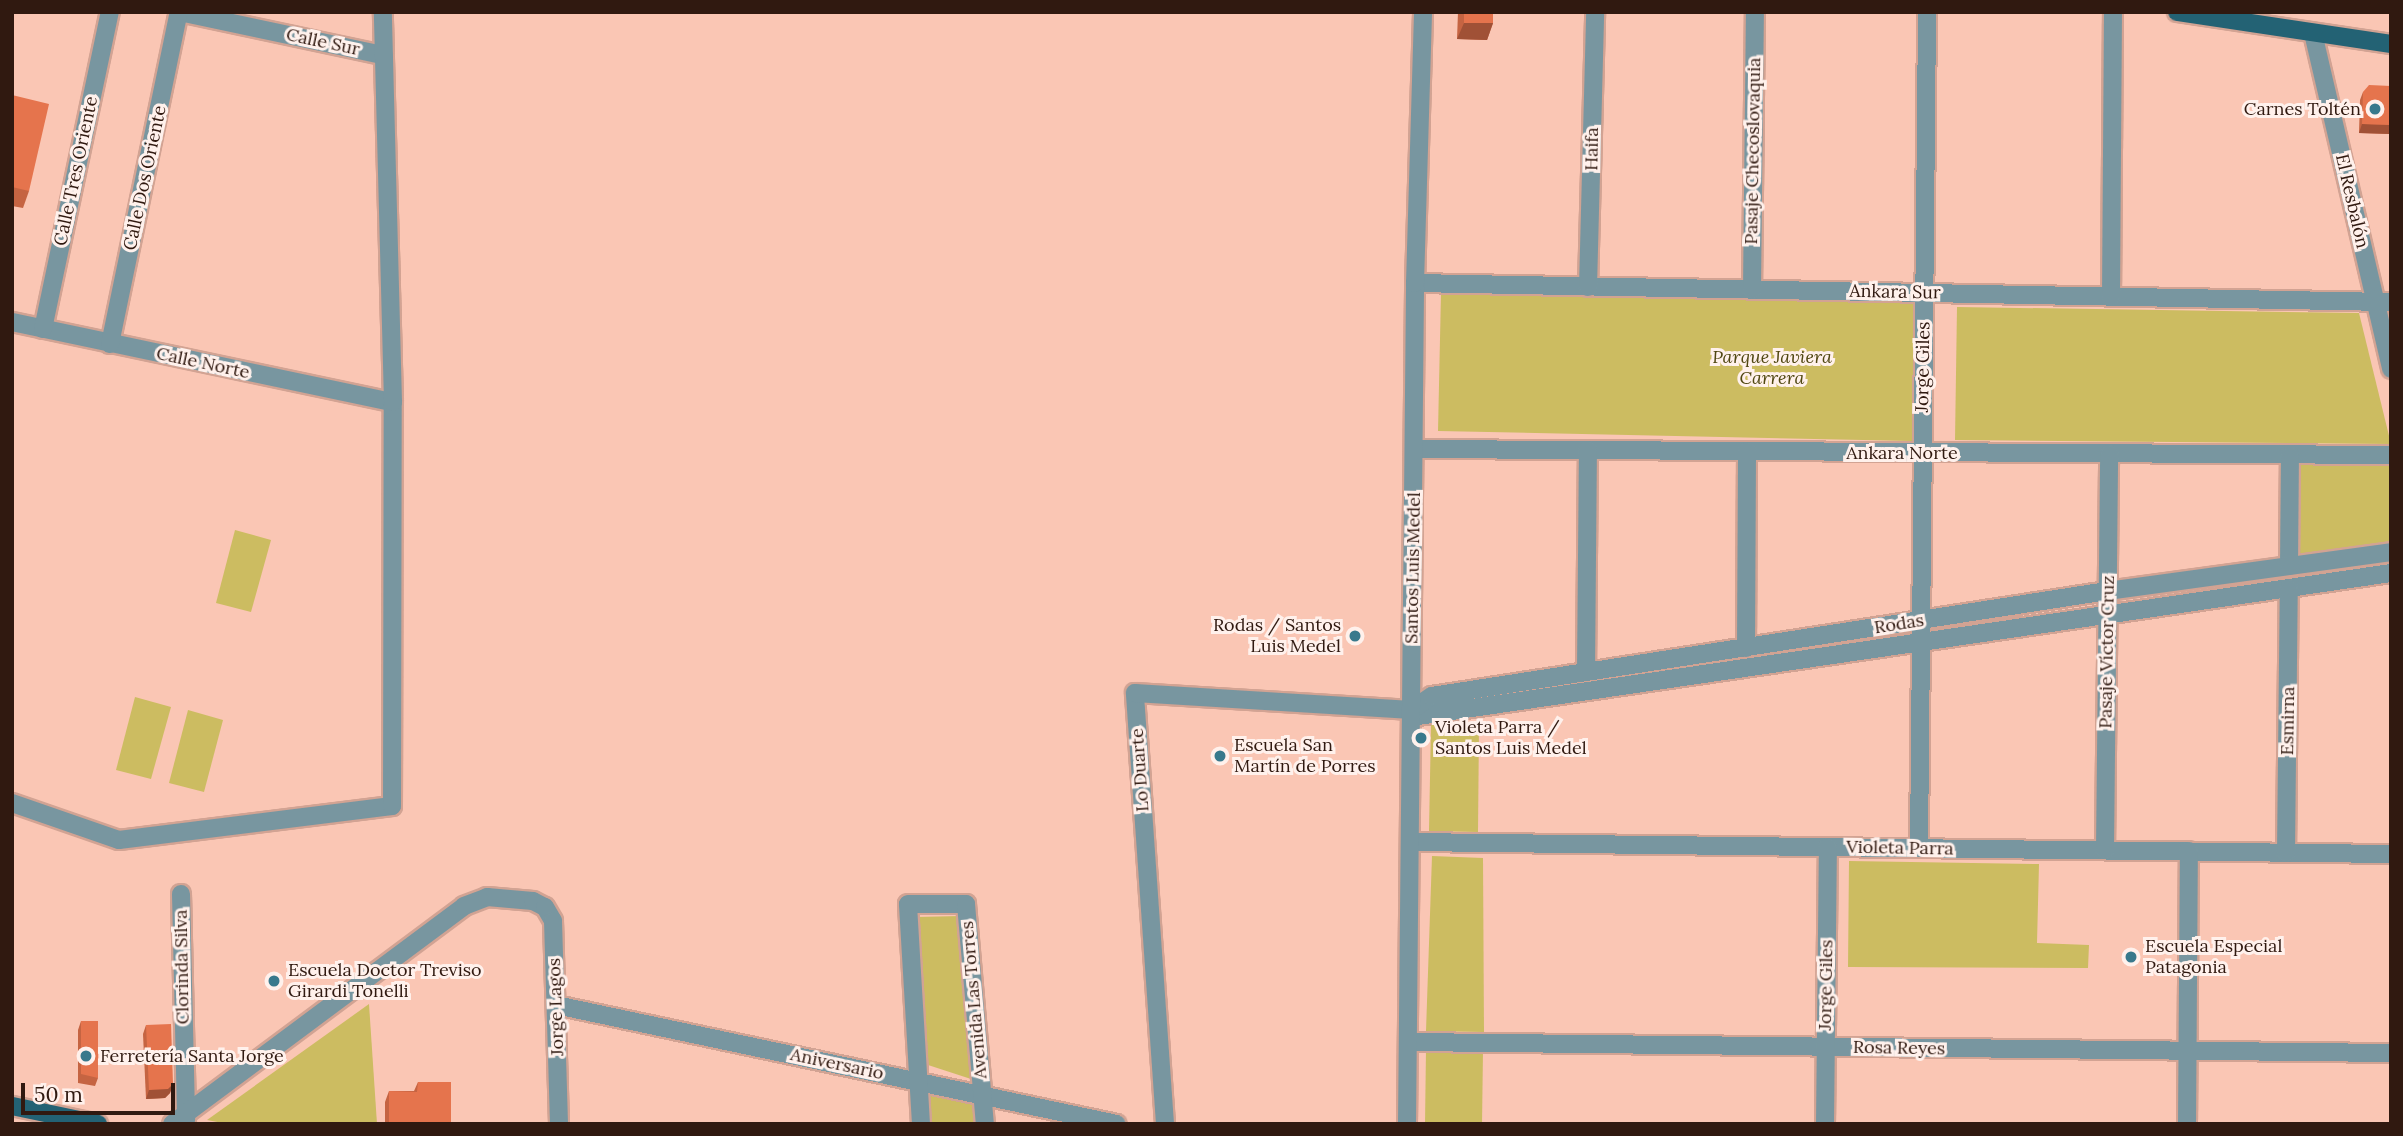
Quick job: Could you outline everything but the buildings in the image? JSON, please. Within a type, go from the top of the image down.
[{"type":"main road","points":[[2177,12],[2261,18],[2313,33],[2391,44]]},
{"type":"main road","points":[[12,1106],[98,1124]]},
{"type":"street","name":"Calle Tres Oriente","points":[[43,329],[110,12]]},
{"type":"street","name":"Calle Sur","points":[[179,12],[383,55]]},
{"type":"street","name":"Calle Dos Oriente","points":[[110,344],[179,12]]},
{"type":"street","points":[[12,803],[119,840],[392,806],[393,402],[383,12]]},
{"type":"street","name":"Santos Luis Medel","points":[[1407,1124],[1415,283],[1423,12]]},
{"type":"street","name":"Haifa","points":[[1588,286],[1595,12]]},
{"type":"street","name":"Pasaje Checoslovaquia","points":[[1752,290],[1755,12]]},
{"type":"street","name":"Jorge Giles","points":[[1919,848],[1927,12]]},
{"type":"street","points":[[2110,297],[2113,12]]},
{"type":"street","name":"El Resbalón","points":[[2313,33],[2383,302],[2391,369]]},
{"type":"street","name":"Ankara Sur","points":[[1415,283],[2383,302]]},
{"type":"street","name":"Calle Norte","points":[[12,322],[393,402]]},
{"type":"street","name":"Ankara Norte","points":[[1414,449],[2391,455]]},
{"type":"street","points":[[1586,672],[1588,450]]},
{"type":"street","points":[[1746,648],[1747,451]]},
{"type":"street","name":"Pasaje Víctor Cruz","points":[[2105,850],[2109,454]]},
{"type":"street","points":[[2290,456],[2290,566]]},
{"type":"street","name":"Rodas","points":[[1411,714],[1432,696],[2107,591],[2391,552]]},
{"type":"street","name":"Rodas","points":[[1411,714],[2391,573]]},
{"type":"street","name":"Esmirna","points":[[2286,853],[2289,589]]},
{"type":"street","name":"Lo Duarte","points":[[1166,1124],[1135,693],[1411,714]]},
{"type":"street","name":"Violeta Parra","points":[[1410,842],[2391,854]]},
{"type":"street","name":"Jorge Giles","points":[[1825,1124],[1828,847]]},
{"type":"street","points":[[2187,1124],[2189,851]]},
{"type":"street","name":"Clorinda Silva","points":[[181,894],[181,1120]]},
{"type":"street","name":"Jorge Lagos","points":[[181,1120],[464,906],[487,897],[533,901],[545,907],[553,921],[559,1124]]},
{"type":"street","name":"Avenida Las Torres","points":[[920,1124],[908,904],[966,904],[985,1124]]},
{"type":"street","name":"Aniversario","points":[[556,1005],[1118,1124]]},
{"type":"street","name":"Rosa Reyes","points":[[1408,1042],[2391,1053]]},
{"type":"green space","name":"Parque Javiera Carrera","points":[[1441,293],[1915,303],[1912,441],[1438,431]]},
{"type":"green space","points":[[1957,307],[2359,313],[2391,444],[1955,440]]},
{"type":"green space","points":[[2391,463],[2391,544],[2300,554],[2300,464]]},
{"type":"green space","points":[[235,530],[271,540],[251,612],[216,603]]},
{"type":"green space","points":[[135,697],[171,707],[151,779],[116,770]]},
{"type":"green space","points":[[188,710],[223,720],[204,792],[169,783]]},
{"type":"green space","points":[[1431,725],[1479,726],[1478,832],[1429,831]]},
{"type":"green space","points":[[1432,856],[1483,858],[1484,1032],[1426,1031]]},
{"type":"green space","points":[[1849,861],[2039,864],[2037,943],[2089,945],[2088,968],[1848,967]]},
{"type":"green space","points":[[960,916],[971,1079],[925,1064],[916,917]]},
{"type":"green space","points":[[369,1004],[377,1124],[228,1124],[207,1120]]},
{"type":"green space","points":[[1426,1050],[1483,1051],[1482,1124],[1425,1124]]},
{"type":"green space","points":[[921,1091],[978,1100],[980,1124],[924,1124]]},
{"type":"place","name":"Carnes Toltén","points":[[2375,109]]},
{"type":"place","name":"Rodas / Santos Luis Medel","points":[[1355,636]]},
{"type":"place","name":"Violeta Parra / Santos Luis Medel","points":[[1421,738]]},
{"type":"place","name":"Escuela San Martín de Porres","points":[[1220,756]]},
{"type":"place","name":"Escuela Especial Patagonia","points":[[2131,957]]},
{"type":"place","name":"Escuela Doctor Treviso Girardi Tonelli","points":[[274,981]]},
{"type":"place","name":"Ferretería Santa Jorge","points":[[86,1056]]}]
